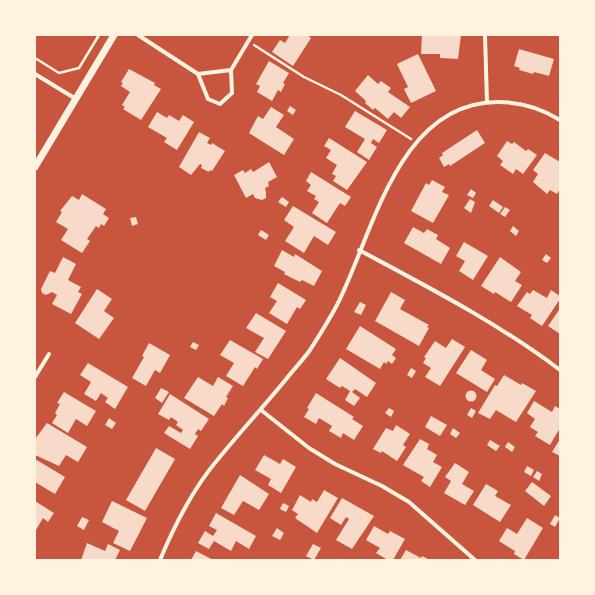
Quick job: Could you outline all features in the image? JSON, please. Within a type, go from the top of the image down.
[{"type":"street","points":[[35,167],[114,35]]},
{"type":"street","points":[[138,35],[198,74],[208,99],[220,104],[232,93],[231,70],[252,35]]},
{"type":"street","points":[[485,35],[487,102]]},
{"type":"street","points":[[198,74],[231,70]]},
{"type":"street","points":[[35,74],[76,99]]},
{"type":"street","points":[[160,560],[193,494],[218,459],[261,410],[309,351],[337,305],[359,250],[388,188],[399,167],[420,138],[442,120],[464,108],[487,102],[513,102],[536,107],[560,120]]},
{"type":"street","points":[[359,250],[439,293],[539,354],[560,370]]},
{"type":"street","points":[[35,377],[49,354]]},
{"type":"street","points":[[261,410],[309,448],[335,464],[382,486],[409,502],[474,560]]},
{"type":"path","points":[[35,58],[59,73],[79,68],[99,35]]},
{"type":"path","points":[[254,45],[304,77],[342,94],[409,138]]},
{"type":"building","points":[[290,35],[307,35],[311,38],[293,66],[272,52],[280,40],[285,43]]},
{"type":"building","points":[[422,35],[461,35],[458,59],[440,58],[440,54],[421,54]]},
{"type":"building","points":[[519,49],[554,59],[549,76],[519,70],[520,68],[514,66]]},
{"type":"building","points":[[418,54],[436,91],[411,103],[404,89],[408,87],[397,64]]},
{"type":"building","points":[[269,61],[289,73],[283,83],[285,84],[281,92],[278,90],[272,101],[257,92],[260,86],[256,84]]},
{"type":"building","points":[[129,69],[155,83],[154,85],[161,89],[141,120],[123,109],[125,107],[122,105],[130,92],[121,86],[123,83],[121,82]]},
{"type":"building","points":[[368,75],[378,84],[381,81],[391,88],[388,92],[410,107],[401,118],[394,112],[388,119],[375,108],[373,110],[355,91]]},
{"type":"building","points":[[290,106],[296,110],[293,115],[287,111]]},
{"type":"building","points":[[271,107],[284,115],[276,127],[294,139],[284,155],[249,133],[258,116],[263,119]]},
{"type":"building","points":[[355,111],[387,130],[379,143],[373,139],[371,143],[377,147],[369,160],[357,152],[365,139],[345,127]]},
{"type":"building","points":[[157,112],[167,118],[169,115],[179,121],[183,115],[194,122],[177,150],[164,142],[167,138],[148,127]]},
{"type":"building","points":[[477,130],[485,143],[450,166],[449,164],[444,167],[439,158],[443,155],[442,153]]},
{"type":"building","points":[[199,132],[210,138],[207,143],[211,145],[212,143],[225,151],[212,171],[210,170],[209,172],[201,168],[202,165],[200,164],[191,175],[179,167]]},
{"type":"building","points":[[329,138],[367,162],[347,190],[333,181],[336,176],[332,174],[337,165],[326,158],[331,150],[324,146]]},
{"type":"building","points":[[507,141],[512,144],[514,142],[526,151],[528,149],[537,155],[523,174],[516,169],[513,174],[500,165],[503,161],[497,156]]},
{"type":"building","points":[[545,153],[560,162],[560,189],[557,194],[550,190],[547,194],[533,182],[538,174],[533,170]]},
{"type":"building","points":[[269,162],[277,177],[268,182],[269,186],[265,188],[266,198],[262,200],[255,198],[253,194],[246,198],[234,175],[243,170],[245,173],[251,169],[253,172]]},
{"type":"building","points":[[311,172],[351,197],[345,206],[340,203],[327,223],[312,213],[319,202],[314,199],[316,196],[307,191],[311,185],[306,181]]},
{"type":"building","points":[[432,180],[445,187],[442,192],[449,195],[433,223],[411,211],[426,183],[429,185]]},
{"type":"building","points":[[471,189],[476,193],[473,198],[467,195]]},
{"type":"building","points":[[82,194],[106,209],[103,214],[109,218],[104,226],[101,224],[99,228],[96,226],[87,239],[90,241],[82,253],[61,240],[68,229],[56,222],[62,212],[60,211],[72,196],[79,200]]},
{"type":"building","points":[[282,197],[289,202],[286,207],[278,202]]},
{"type":"building","points":[[470,199],[475,202],[471,213],[464,208]]},
{"type":"building","points":[[493,200],[503,207],[499,213],[489,206]]},
{"type":"building","points":[[293,206],[336,232],[328,245],[314,236],[304,253],[285,241],[294,227],[284,220]]},
{"type":"building","points":[[505,207],[510,210],[505,217],[500,214]]},
{"type":"building","points":[[136,217],[138,224],[132,226],[130,218]]},
{"type":"building","points":[[513,226],[519,231],[516,236],[510,231]]},
{"type":"building","points":[[413,227],[424,233],[427,229],[438,235],[436,239],[450,248],[441,264],[404,243]]},
{"type":"building","points":[[261,230],[269,235],[266,240],[258,235]]},
{"type":"building","points":[[464,242],[488,256],[473,280],[459,271],[465,261],[456,256]]},
{"type":"building","points":[[282,250],[294,257],[295,254],[322,271],[314,286],[302,280],[300,282],[284,274],[285,272],[274,266]]},
{"type":"building","points":[[546,254],[551,258],[547,263],[542,260]]},
{"type":"building","points":[[63,257],[76,264],[68,280],[81,287],[78,292],[82,294],[71,314],[52,304],[57,295],[52,292],[46,295],[42,293],[41,289],[50,271],[55,273]]},
{"type":"building","points":[[500,257],[521,272],[515,281],[522,285],[511,302],[495,292],[494,294],[481,286]]},
{"type":"building","points":[[278,283],[306,300],[300,309],[297,307],[287,324],[269,313],[277,301],[270,297]]},
{"type":"building","points":[[97,289],[112,299],[104,311],[114,318],[99,339],[75,323]]},
{"type":"building","points":[[533,290],[547,298],[551,290],[560,296],[560,299],[542,326],[530,318],[532,315],[517,306],[527,292],[530,294]]},
{"type":"building","points":[[391,292],[405,300],[400,309],[429,325],[427,327],[429,328],[419,346],[375,321]]},
{"type":"building","points":[[360,302],[366,305],[361,315],[354,312]]},
{"type":"building","points":[[559,310],[560,311],[560,334],[548,326]]},
{"type":"building","points":[[256,313],[286,331],[268,359],[255,352],[264,338],[246,328]]},
{"type":"building","points":[[360,326],[396,349],[392,355],[396,358],[392,364],[388,361],[386,364],[384,362],[380,369],[346,349]]},
{"type":"building","points":[[452,339],[465,347],[440,386],[425,377],[431,368],[423,363],[426,358],[424,357],[435,341],[446,348]]},
{"type":"building","points":[[230,340],[263,359],[257,369],[255,367],[243,386],[226,376],[234,363],[220,355]]},
{"type":"building","points":[[193,342],[199,345],[196,350],[190,347]]},
{"type":"building","points":[[149,343],[170,355],[160,373],[155,370],[146,386],[132,378],[144,357],[142,356]]},
{"type":"building","points":[[471,350],[487,360],[481,370],[495,379],[487,392],[456,373]]},
{"type":"building","points":[[340,358],[376,383],[367,397],[355,389],[352,392],[360,398],[354,406],[345,400],[350,391],[342,386],[340,388],[326,379]]},
{"type":"building","points":[[88,363],[128,387],[115,409],[105,402],[108,398],[101,393],[96,401],[84,394],[91,382],[80,375]]},
{"type":"building","points":[[411,368],[416,371],[412,378],[407,375]]},
{"type":"building","points":[[504,375],[521,385],[522,383],[536,391],[516,422],[496,410],[490,419],[478,413],[495,385],[497,386]]},
{"type":"building","points":[[198,377],[213,386],[218,377],[233,386],[226,397],[228,398],[224,406],[222,404],[214,416],[184,398]]},
{"type":"building","points":[[161,388],[169,392],[162,403],[155,398]]},
{"type":"building","points":[[469,391],[473,391],[475,392],[475,400],[469,401],[466,398],[466,394]]},
{"type":"building","points":[[64,392],[96,411],[87,426],[76,419],[68,433],[52,423],[57,415],[55,413],[60,404],[57,403]]},
{"type":"building","points":[[316,393],[354,417],[352,419],[363,426],[354,440],[343,433],[341,438],[329,431],[332,426],[319,418],[316,424],[304,417],[309,409],[307,408]]},
{"type":"building","points":[[170,394],[209,419],[201,431],[198,429],[195,434],[198,436],[190,449],[164,433],[169,426],[181,433],[183,430],[176,425],[178,422],[171,417],[169,420],[158,414]]},
{"type":"building","points":[[534,401],[552,412],[555,406],[560,409],[560,428],[550,445],[535,436],[538,432],[530,427],[535,419],[527,413]]},
{"type":"building","points":[[389,408],[394,411],[391,417],[385,413]]},
{"type":"building","points":[[471,408],[476,411],[472,418],[467,415]]},
{"type":"building","points":[[431,416],[447,425],[440,436],[425,427]]},
{"type":"building","points":[[109,418],[116,423],[112,429],[105,425]]},
{"type":"building","points":[[47,423],[87,447],[78,462],[66,455],[59,466],[35,455],[35,439]]},
{"type":"building","points":[[396,425],[410,434],[403,445],[406,447],[397,461],[382,451],[381,453],[373,449],[386,428],[393,431]]},
{"type":"building","points":[[453,428],[460,433],[456,438],[450,434]]},
{"type":"building","points":[[420,439],[429,444],[427,449],[437,455],[433,462],[442,467],[430,487],[421,481],[424,477],[403,465]]},
{"type":"building","points":[[560,439],[560,456],[552,452]]},
{"type":"building","points":[[490,440],[500,446],[496,451],[487,445]]},
{"type":"building","points":[[508,442],[515,447],[512,452],[505,447]]},
{"type":"building","points":[[156,448],[175,459],[145,511],[126,500]]},
{"type":"building","points":[[264,455],[280,464],[283,459],[296,467],[281,493],[268,485],[271,479],[255,470]]},
{"type":"building","points":[[35,459],[65,477],[55,494],[35,482]]},
{"type":"building","points":[[455,463],[469,472],[462,484],[474,491],[465,505],[444,493],[451,481],[445,477]]},
{"type":"building","points":[[527,466],[534,470],[531,476],[524,472]]},
{"type":"building","points":[[537,471],[542,474],[539,481],[533,477]]},
{"type":"building","points":[[240,475],[269,494],[259,510],[243,501],[234,515],[221,508]]},
{"type":"building","points":[[532,482],[551,496],[544,506],[525,491]]},
{"type":"building","points":[[486,484],[498,491],[495,496],[511,505],[500,522],[473,505]]},
{"type":"building","points":[[324,490],[338,498],[317,533],[295,518],[298,514],[292,510],[300,495],[311,502],[312,499],[317,502]]},
{"type":"building","points":[[342,498],[374,516],[352,549],[336,540],[349,519],[346,517],[341,525],[330,518]]},
{"type":"building","points":[[35,501],[54,513],[48,522],[43,518],[36,530]]},
{"type":"building","points":[[112,501],[147,518],[130,551],[113,543],[119,531],[102,522]]},
{"type":"building","points":[[283,503],[289,506],[286,512],[280,509]]},
{"type":"building","points":[[216,513],[256,536],[249,549],[236,541],[231,551],[214,541],[209,549],[198,543],[205,531],[213,536],[217,530],[209,526]]},
{"type":"building","points":[[555,515],[560,518],[555,527],[550,524]]},
{"type":"building","points":[[82,517],[89,520],[84,530],[77,526]]},
{"type":"building","points":[[527,518],[543,528],[524,560],[514,554],[515,551],[499,541],[507,528],[517,534]]},
{"type":"building","points":[[374,526],[388,534],[390,531],[405,539],[393,560],[388,560],[376,553],[380,548],[366,540]]},
{"type":"building","points":[[277,528],[284,533],[280,540],[272,536]]},
{"type":"building","points":[[87,543],[105,551],[108,544],[120,550],[115,560],[81,560]]},
{"type":"building","points":[[313,544],[321,548],[314,560],[306,556]]},
{"type":"building","points":[[406,550],[421,558],[422,556],[430,560],[400,560]]},
{"type":"building","points":[[196,551],[213,560],[191,560]]}]
